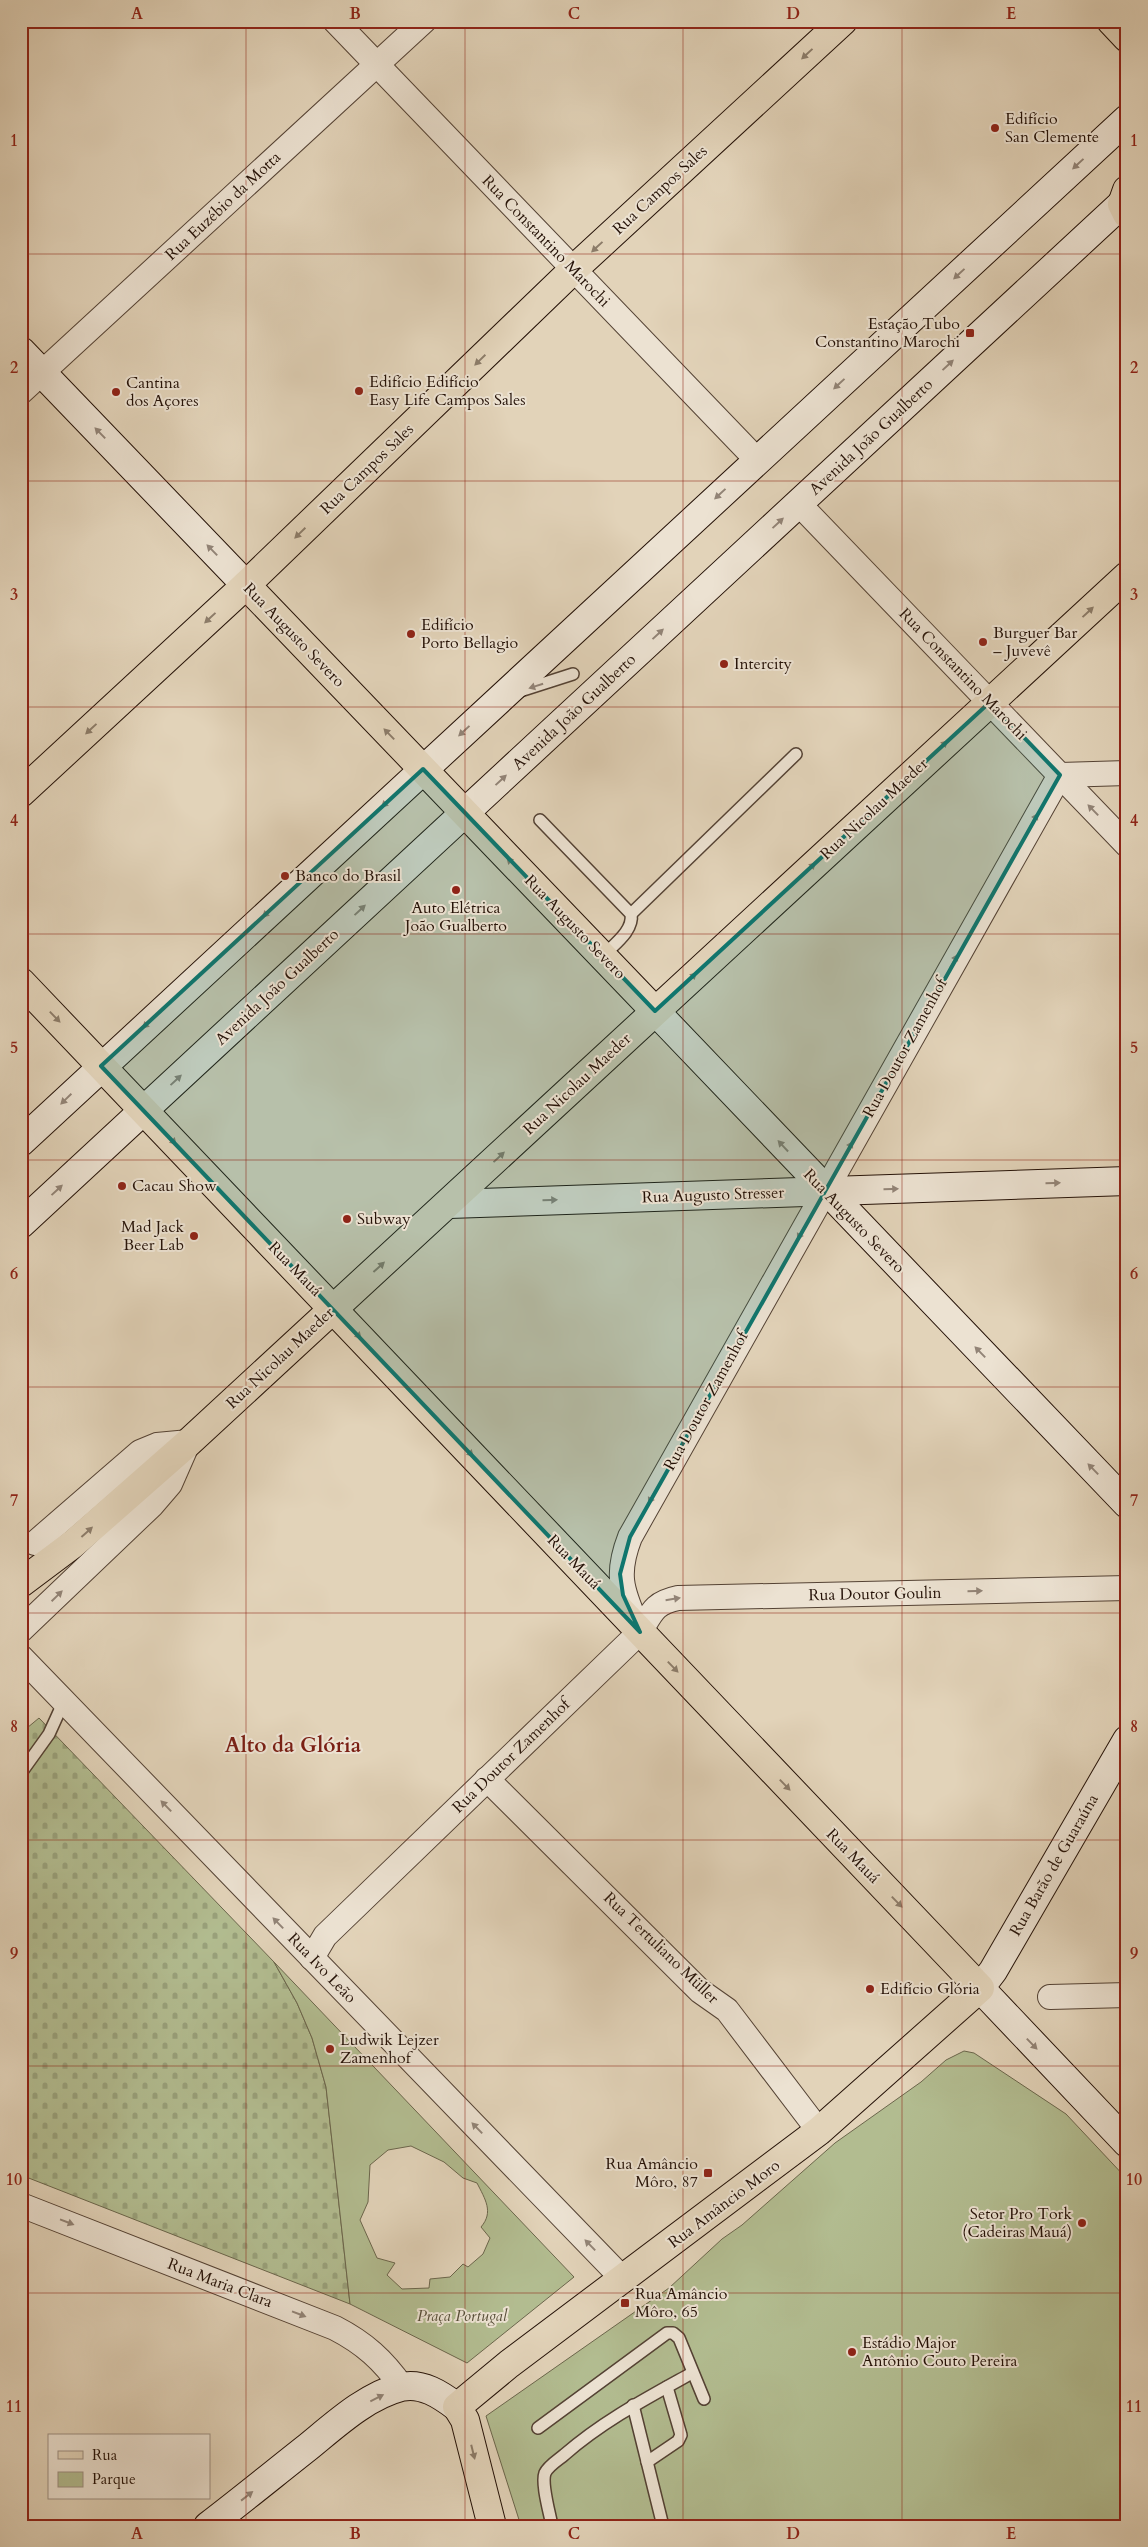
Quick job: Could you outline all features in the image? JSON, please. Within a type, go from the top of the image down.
[{"type":"main road","name":"Rua Campos Sales","points":[[21,793],[246,585],[574,269],[843,21]]},
{"type":"main road","points":[[1111,21],[1127,38]]},
{"type":"main road","name":"Rua Nicolau Maeder","points":[[21,1583],[73,1544],[189,1442],[449,1204],[655,1011],[1127,576]]},
{"type":"main road","name":"Rua Augusto Severo","points":[[246,585],[655,1011]]},
{"type":"main road","name":"Rua Mauá","points":[[21,982],[980,1988]]},
{"type":"main road","name":"Rua Amâncio Moro","points":[[457,2407],[508,2364],[624,2280],[819,2131],[980,1988]]},
{"type":"main road","points":[[457,2407],[465,2420],[492,2526]]},
{"type":"street","name":"Rua Constantino Marochi","points":[[335,21],[757,460]]},
{"type":"street","name":"Rua Euzébio da Motta","points":[[21,392],[424,21]]},
{"type":"street","points":[[21,1142],[1127,119]]},
{"type":"street","name":"Avenida João Gualberto","points":[[21,1224],[1126,202]]},
{"type":"street","name":"Rua Augusto Severo","points":[[21,352],[246,585]]},
{"type":"street","name":"Rua Constantino Marochi","points":[[799,504],[1127,845]]},
{"type":"street","points":[[1060,775],[1127,773]]},
{"type":"street","name":"Rua Doutor Zamenhof","points":[[312,1958],[325,1936],[640,1632],[624,1595],[620,1574],[623,1555],[630,1536],[1060,775]]},
{"type":"street","name":"Rua Augusto Severo","points":[[655,1011],[825,1191],[1127,1504]]},
{"type":"street","name":"Rua Augusto Stresser","points":[[449,1204],[1127,1181]]},
{"type":"street","points":[[21,1630],[152,1505],[170,1484],[189,1442],[158,1445],[140,1452],[35,1543]]},
{"type":"street","name":"Rua Doutor Goulin","points":[[640,1632],[654,1607],[664,1601],[678,1598],[1127,1588]]},
{"type":"street","name":"Rua Ivo Leão","points":[[21,1656],[624,2280]]},
{"type":"street","name":"Rua Barão de Guaraúna","points":[[980,1988],[993,1971],[1127,1740]]},
{"type":"street","name":"Rua Tertuliano Müller","points":[[488,1779],[700,1991],[727,2010],[819,2131]]},
{"type":"street","name":"Rua Mauá","points":[[980,1988],[1127,2143]]},
{"type":"street","points":[[1050,1997],[1127,1995]]},
{"type":"street","name":"Rua Maria Clara","points":[[21,2205],[334,2328],[370,2349],[386,2364],[402,2387]]},
{"type":"street","points":[[208,2526],[340,2421],[363,2406],[402,2387],[430,2390],[457,2407]]},
{"type":"lane","points":[[500,698],[573,674]]},
{"type":"lane","points":[[631,914],[796,754]]},
{"type":"lane","points":[[540,820],[631,914],[632,922],[629,929],[603,956]]},
{"type":"lane","points":[[21,1773],[50,1734],[64,1701]]},
{"type":"lane","points":[[538,2428],[668,2334],[673,2334],[678,2338],[704,2399]]},
{"type":"lane","points":[[552,2526],[544,2482],[545,2473],[588,2434],[633,2405],[692,2373]]},
{"type":"lane","points":[[648,2462],[678,2441],[681,2435],[667,2387]]},
{"type":"lane","points":[[633,2405],[663,2526]]},
{"type":"highlighted area","points":[[990,702],[1060,775],[630,1537],[620,1574],[623,1595],[640,1632],[101,1066],[423,769],[655,1011]]},
{"type":"green space","points":[[39,1718],[274,1962],[297,2003],[312,2038],[326,2087],[350,2304],[21,2175],[21,1733]]},
{"type":"green space","name":"Praça Portugal","points":[[274,1962],[574,2277],[467,2363],[350,2304],[326,2087],[312,2038],[297,2003]],"holes":[[[411,2146],[444,2162],[463,2178],[477,2183],[488,2211],[481,2227],[490,2238],[483,2254],[468,2267],[463,2264],[450,2277],[430,2279],[429,2288],[402,2289],[387,2275],[395,2263],[377,2258],[360,2220],[368,2202],[370,2165],[388,2150]]]},
{"type":"green space","name":"Estádio Major Antônio Couto Pereira","points":[[964,2051],[974,2053],[1066,2114],[1127,2179],[1127,2526],[521,2526],[486,2416],[669,2288],[722,2239],[742,2225],[835,2143],[921,2082],[946,2060]]},
{"type":"place","name":"Edifício San Clemente","points":[[995,128]]},
{"type":"place","name":"Estação Tubo Constantino Marochi","points":[[970,333]]},
{"type":"place","name":"Edifício Edifício Easy Life Campos Sales","points":[[359,391]]},
{"type":"place","name":"Cantina dos Açores","points":[[116,392]]},
{"type":"place","name":"Edifício Porto Bellagio","points":[[411,634]]},
{"type":"place","name":"Burguer Bar – Juvevê","points":[[983,642]]},
{"type":"place","name":"Intercity","points":[[724,664]]},
{"type":"place","name":"Banco do Brasil","points":[[285,876]]},
{"type":"place","name":"Auto Elétrica João Gualberto","points":[[456,890]]},
{"type":"place","name":"Cacau Show","points":[[122,1186]]},
{"type":"place","name":"Subway","points":[[347,1219]]},
{"type":"place","name":"Mad Jack Beer Lab","points":[[194,1236]]},
{"type":"place","name":"Edifício Glória","points":[[870,1989]]},
{"type":"place","name":"Ludwik Lejzer Zamenhof","points":[[330,2049]]},
{"type":"place","name":"Rua Amâncio Môro, 87","points":[[708,2173]]},
{"type":"place","name":"Setor Pro Tork (Cadeiras Mauá)","points":[[1082,2223]]},
{"type":"place","name":"Rua Amâncio Môro, 65","points":[[625,2303]]},
{"type":"place","name":"Estádio Major Antônio Couto Pereira","points":[[852,2352]]},
{"type":"district","name":"Alto da Glória","points":[[293,1745]]}]
